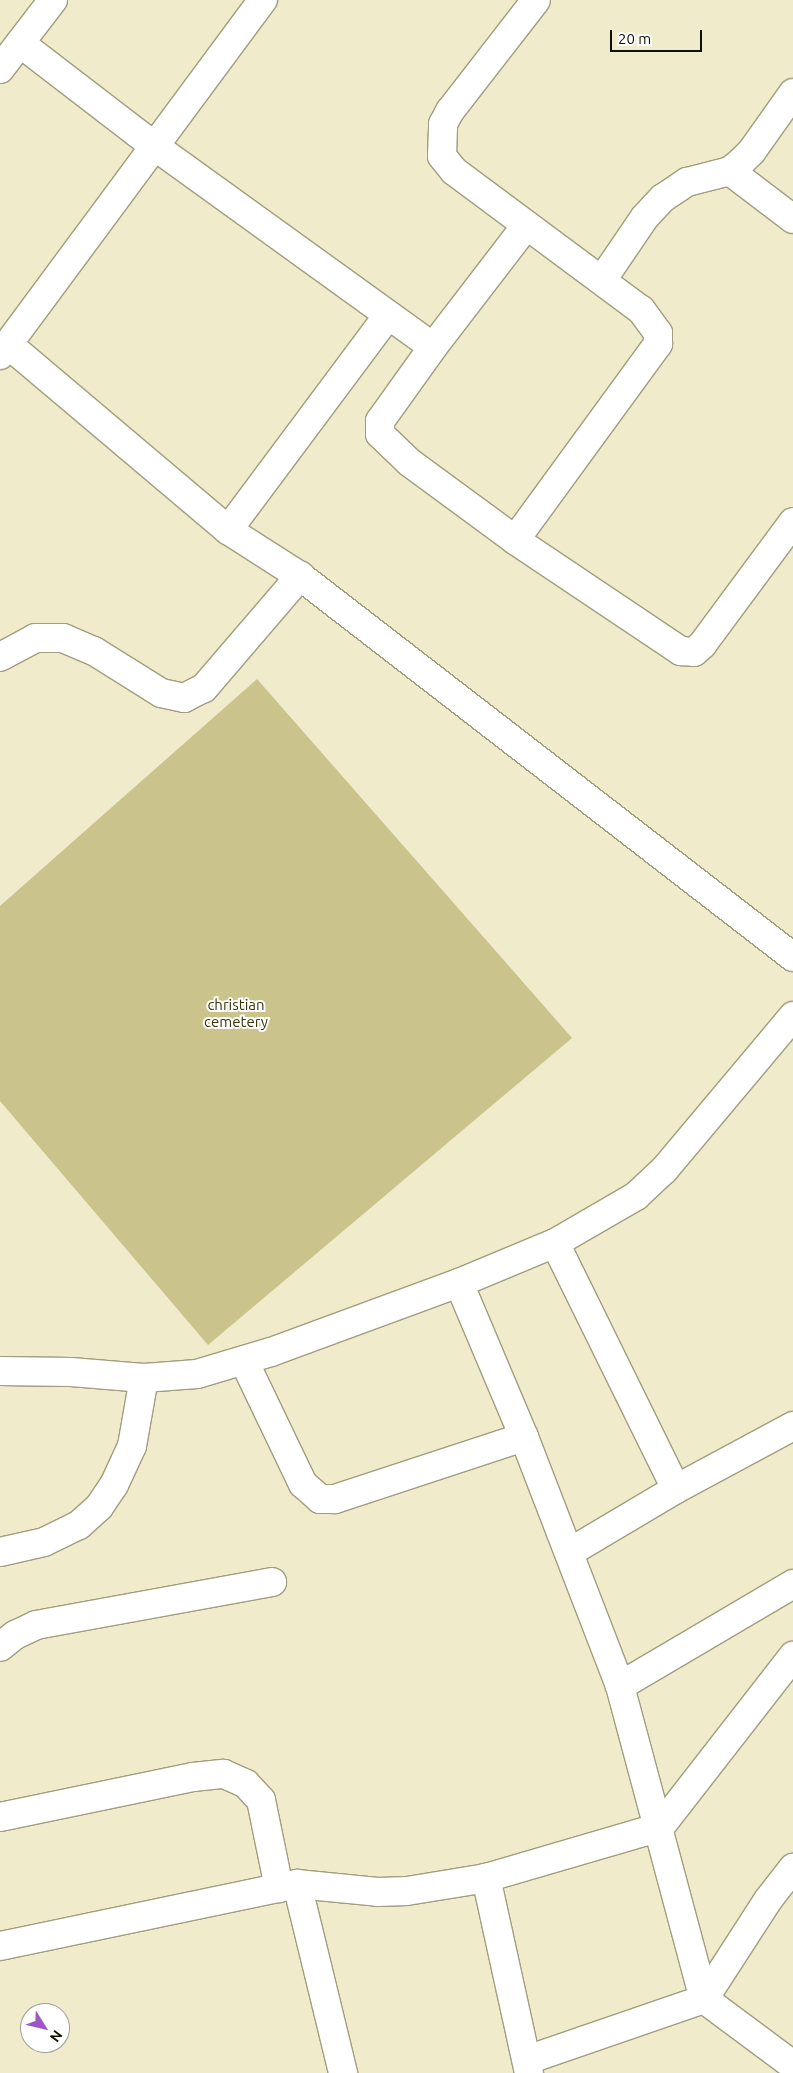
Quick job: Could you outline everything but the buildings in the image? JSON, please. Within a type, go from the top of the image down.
[{"type":"street","points":[[0,69],[53,0]]},
{"type":"street","points":[[263,0],[153,145],[4,350],[228,530],[300,576],[793,956]]},
{"type":"street","points":[[515,540],[658,344],[658,333],[652,322],[602,280],[526,226],[454,171],[442,156],[440,142],[443,124],[450,110],[536,0]]},
{"type":"street","points":[[20,43],[153,145],[388,316],[434,346]]},
{"type":"street","points":[[602,280],[645,217],[663,198],[687,182],[730,171],[752,151],[793,93]]},
{"type":"street","points":[[730,171],[793,218]]},
{"type":"street","points":[[526,226],[434,346],[380,422],[380,434],[409,462],[515,540],[681,651],[694,652],[715,629],[793,522]]},
{"type":"street","points":[[228,530],[388,316]]},
{"type":"street","points":[[0,657],[35,638],[63,638],[94,651],[161,693],[184,698],[204,688],[300,576]]},
{"type":"street","points":[[0,1371],[70,1372],[144,1378],[197,1374],[244,1361],[460,1284],[555,1243],[636,1196],[664,1170],[793,1016]]},
{"type":"street","points":[[555,1243],[676,1489]]},
{"type":"street","points":[[460,1284],[570,1552],[620,1686],[660,1828],[704,1999],[793,2066]]},
{"type":"street","points":[[244,1361],[303,1484],[320,1498],[336,1499],[524,1437]]},
{"type":"street","points":[[0,1552],[44,1542],[80,1525],[99,1506],[114,1485],[132,1446],[144,1378]]},
{"type":"street","points":[[570,1552],[676,1489],[793,1426]]},
{"type":"street","points":[[0,1647],[15,1635],[36,1625],[272,1582]]},
{"type":"street","points":[[620,1686],[793,1584]]},
{"type":"street","points":[[0,1946],[288,1886],[378,1892],[408,1891],[486,1878],[660,1828],[793,1656]]},
{"type":"street","points":[[0,1817],[193,1777],[224,1774],[246,1784],[261,1800],[343,2073]]},
{"type":"street","points":[[486,1878],[528,2067],[704,1999],[768,1900],[793,1868]]},
{"type":"green space","name":"christian cemetery","points":[[257,679],[572,1038],[208,1345],[0,1101],[0,906]]}]
